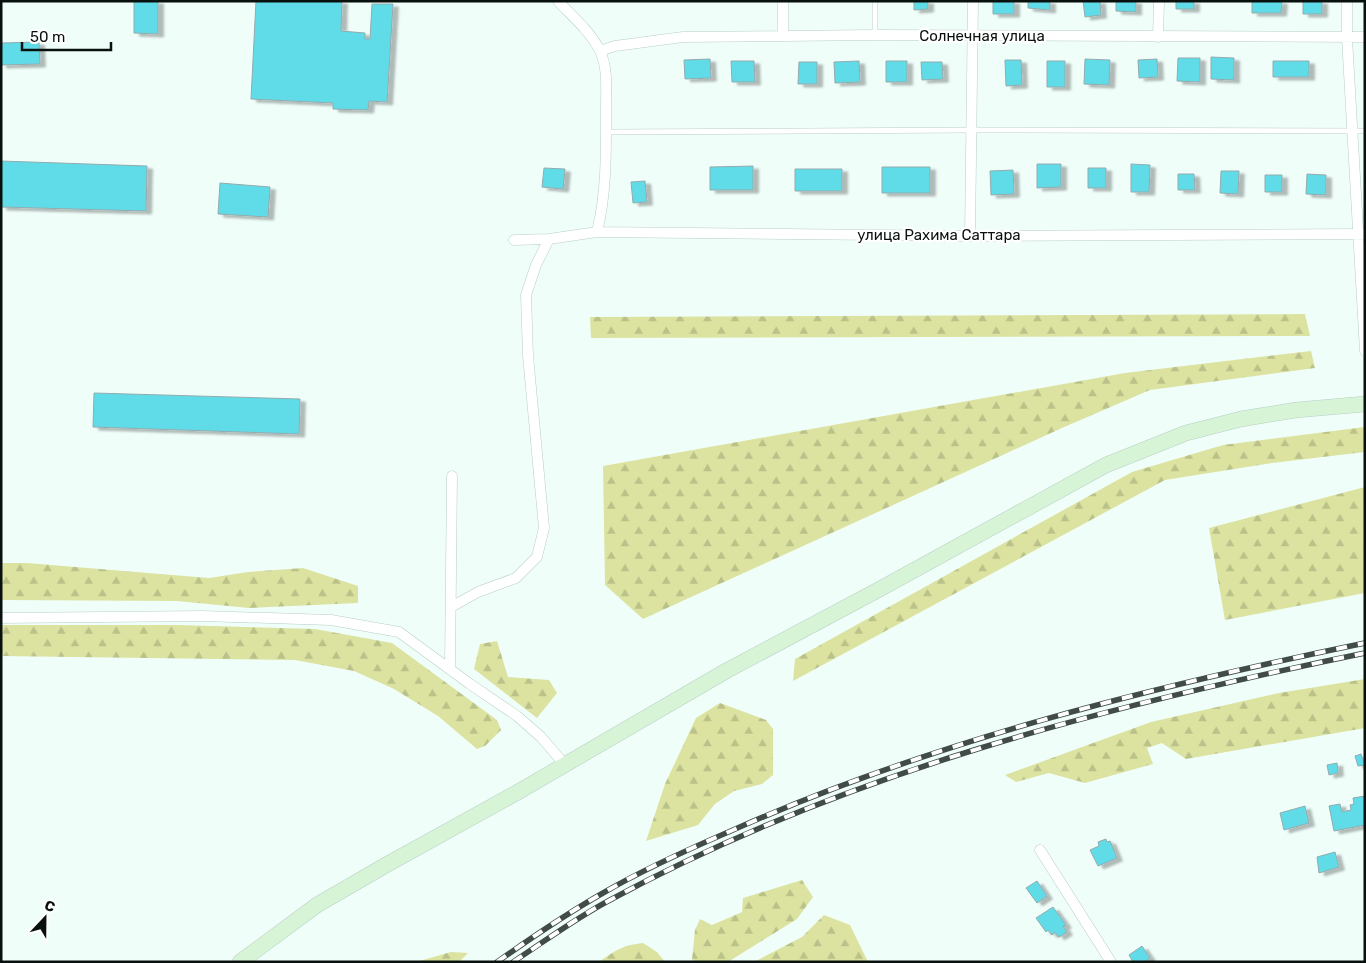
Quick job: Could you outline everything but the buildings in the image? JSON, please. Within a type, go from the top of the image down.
[{"type":"main road","points":[[240,962],[317,905],[565,765],[726,671],[1106,465],[1186,433],[1241,419],[1296,410],[1365,404]]},
{"type":"street","points":[[558,1],[593,39],[605,65],[606,132],[602,205],[597,232]]},
{"type":"street","points":[[783,1],[783,36]]},
{"type":"street","points":[[970,236],[973,1]]},
{"type":"street","points":[[1158,37],[1159,1]]},
{"type":"street","points":[[1347,1],[1352,131],[1362,234],[1365,351]]},
{"type":"street","name":"Солнечная улица","points":[[600,51],[615,46],[683,37],[875,35],[1365,38]]},
{"type":"street","name":"улица Рахима Саттара","points":[[514,240],[549,239],[597,232],[970,236],[1362,234]]},
{"type":"street","points":[[451,607],[478,592],[516,578],[537,557],[544,528],[528,356],[526,295],[536,265],[549,239]]},
{"type":"street","points":[[450,668],[452,476]]},
{"type":"street","points":[[1,618],[202,616],[330,620],[399,632],[517,716],[541,737],[565,765]]},
{"type":"street","points":[[1040,850],[1111,962]]},
{"type":"lane","points":[[875,1],[875,35]]},
{"type":"lane","points":[[606,132],[972,130],[1365,131]]},
{"type":"green space","points":[[1305,314],[1310,336],[591,338],[590,317]]},
{"type":"green space","points":[[1311,351],[1315,368],[1150,390],[1062,428],[643,619],[605,585],[603,466],[1125,373]]},
{"type":"green space","points":[[1365,427],[1365,452],[1272,463],[1165,480],[793,681],[795,659],[1132,472],[1223,445]]},
{"type":"green space","points":[[1365,487],[1365,593],[1225,620],[1209,528]]},
{"type":"green space","points":[[1,563],[27,563],[209,578],[248,572],[303,568],[358,586],[358,603],[249,608],[177,601],[1,600]]},
{"type":"green space","points":[[1,625],[177,625],[315,629],[392,643],[497,720],[501,730],[485,746],[477,749],[438,716],[394,689],[354,671],[295,660],[1,656]]},
{"type":"green space","points":[[497,641],[508,677],[549,680],[557,693],[537,718],[474,669],[480,644]]},
{"type":"green space","points":[[1365,679],[1365,728],[1186,759],[1162,743],[1147,748],[1153,764],[1085,783],[1049,773],[1016,782],[1005,775],[1151,722],[1279,693]]},
{"type":"green space","points":[[720,703],[766,720],[773,729],[773,775],[762,784],[734,791],[715,804],[698,825],[646,841],[665,784],[696,718]]},
{"type":"green space","points":[[802,880],[813,897],[797,919],[728,962],[694,962],[692,959],[695,930],[700,919],[712,925],[742,912],[743,898]]},
{"type":"green space","points":[[824,915],[850,925],[868,962],[754,962],[802,937]]},
{"type":"green space","points":[[643,943],[657,952],[665,962],[599,962],[620,949]]},
{"type":"green space","points":[[451,952],[468,953],[459,962],[416,962]]},
{"type":"railway","points":[[497,962],[576,909],[619,884],[683,852],[809,798],[886,769],[964,743],[1124,698],[1204,678],[1365,643]]},
{"type":"railway","points":[[513,962],[597,907],[699,855],[790,815],[883,780],[978,749],[1074,721],[1171,696],[1365,653]]}]
